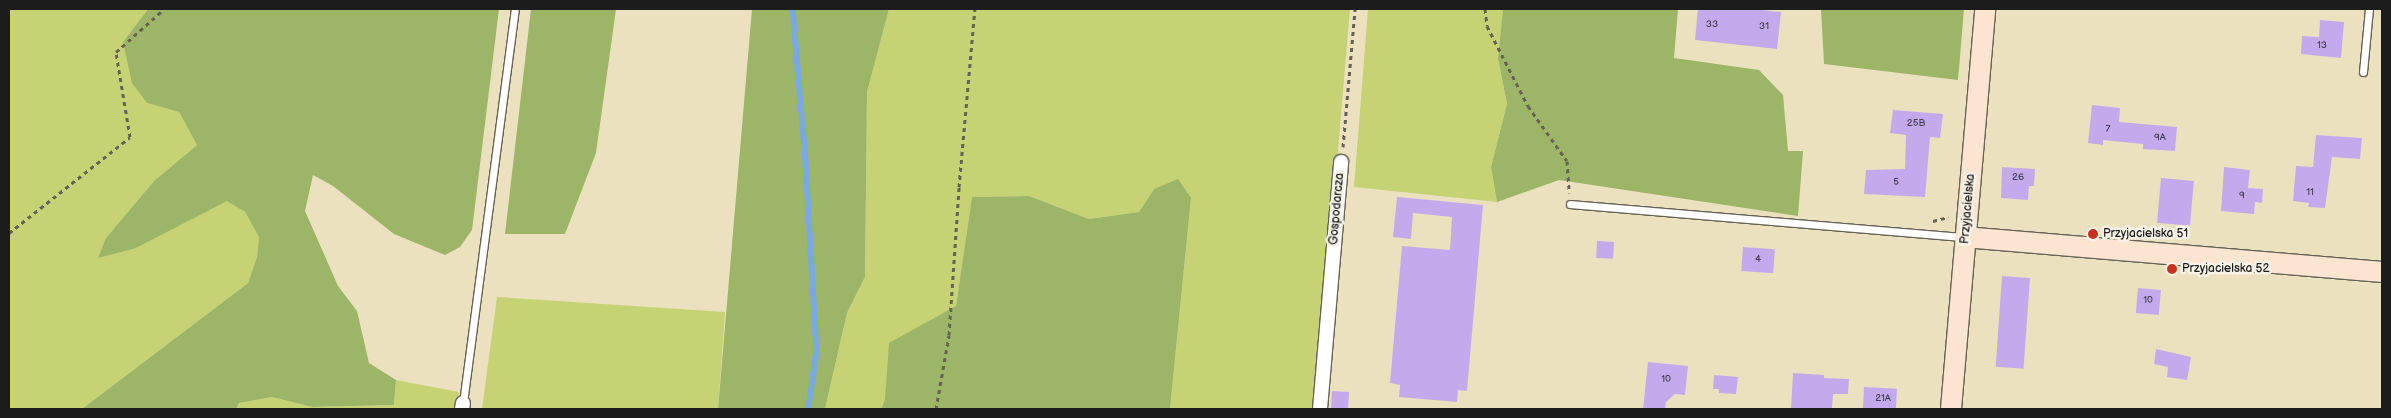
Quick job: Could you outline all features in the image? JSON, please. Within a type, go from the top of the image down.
[{"type":"street","name":"Przyjacielska","points":[[1951,409],[1985,9]]},
{"type":"street","name":"Gospodarcza","points":[[1320,409],[1342,162]]},
{"type":"street","points":[[1965,237],[2382,272]]},
{"type":"lane","points":[[462,406],[515,9]]},
{"type":"lane","points":[[2363,72],[2369,9]]},
{"type":"lane","points":[[1570,204],[1965,237]]},
{"type":"path","points":[[9,233],[130,138],[116,52],[164,9]]},
{"type":"path","points":[[936,409],[949,335],[959,187],[975,9]]},
{"type":"path","name":"Gospodarcza","points":[[1342,162],[1355,9]]},
{"type":"path","points":[[1486,9],[1487,26],[1528,106],[1567,161],[1570,204]]},
{"type":"green space","points":[[9,9],[148,9],[123,42],[147,103],[179,112],[197,145],[154,181],[106,238],[136,248],[227,200],[245,212],[259,237],[257,257],[248,283],[82,409],[9,409]]},
{"type":"green space","points":[[148,9],[499,9],[472,230],[460,247],[445,255],[394,234],[333,186],[313,175],[305,211],[338,286],[357,311],[369,363],[396,380],[394,405],[312,407],[272,397],[239,403],[236,409],[82,409],[248,283],[257,257],[259,237],[245,212],[227,201],[136,248],[98,258],[106,238],[154,181],[197,145],[179,112],[147,103],[132,83],[123,42]]},
{"type":"green space","points":[[531,9],[616,9],[596,153],[565,234],[505,234]]},
{"type":"green space","points":[[752,9],[889,9],[867,92],[865,277],[847,313],[825,409],[718,409]]},
{"type":"green space","points":[[889,9],[1350,9],[1316,409],[1170,409],[1191,199],[1154,189],[1139,212],[1089,219],[1029,196],[972,197],[956,306],[929,323],[881,409],[825,409],[847,313],[865,277],[867,92]]},
{"type":"green space","points":[[1368,9],[1503,9],[1498,58],[1507,104],[1491,167],[1497,202],[1354,187]]},
{"type":"green space","points":[[1503,9],[1678,9],[1674,58],[1759,70],[1783,95],[1788,151],[1803,151],[1798,216],[1559,180],[1497,202],[1491,167],[1507,104],[1498,58]]},
{"type":"green space","points":[[1821,9],[1964,9],[1958,80],[1824,64]]},
{"type":"green space","points":[[1178,179],[1191,198],[1170,409],[881,409],[885,399],[889,343],[956,306],[972,197],[1029,196],[1089,219],[1139,212],[1154,189]]},
{"type":"green space","points":[[497,297],[725,312],[718,409],[482,409]]},
{"type":"green space","points":[[396,380],[459,392],[456,409],[236,409],[239,403],[272,397],[312,407],[394,405]]},
{"type":"building","points":[[1698,9],[1752,9],[1781,12],[1777,49],[1695,40]]},
{"type":"building","points":[[2320,20],[2344,22],[2341,58],[2301,54],[2302,36],[2319,37]]},
{"type":"building","points":[[2092,105],[2120,108],[2119,122],[2177,127],[2175,151],[2143,149],[2143,144],[2103,140],[2103,145],[2088,143]]},
{"type":"building","points":[[1893,110],[1943,114],[1940,138],[1930,137],[1925,197],[1864,194],[1866,170],[1905,169],[1906,135],[1890,133]]},
{"type":"building","points":[[2316,135],[2362,138],[2360,159],[2332,157],[2325,208],[2308,207],[2309,203],[2293,201],[2296,166],[2313,167]]},
{"type":"building","points":[[2002,167],[2035,169],[2034,186],[2029,186],[2028,200],[2001,198]]},
{"type":"building","points":[[2224,167],[2250,170],[2248,188],[2263,189],[2262,203],[2255,202],[2254,214],[2221,211]]},
{"type":"building","points":[[2161,178],[2194,181],[2190,226],[2157,223]]},
{"type":"building","points":[[1397,197],[1483,205],[1467,391],[1458,390],[1457,402],[1399,397],[1400,385],[1390,383],[1402,246],[1450,250],[1452,217],[1413,213],[1411,239],[1393,237]]},
{"type":"building","points":[[1597,241],[1614,242],[1613,259],[1596,258]]},
{"type":"building","points":[[1743,247],[1775,249],[1773,273],[1741,271]]},
{"type":"building","points":[[2002,276],[2030,278],[2024,369],[1996,367]]},
{"type":"building","points":[[2138,288],[2161,290],[2159,315],[2136,313]]},
{"type":"building","points":[[2156,349],[2191,357],[2187,380],[2167,377],[2168,367],[2154,364]]},
{"type":"building","points":[[1648,362],[1688,366],[1685,395],[1675,394],[1666,402],[1665,409],[1643,409]]},
{"type":"building","points":[[1793,373],[1824,375],[1824,378],[1849,379],[1848,394],[1833,394],[1832,409],[1791,409]]},
{"type":"building","points":[[1714,375],[1738,377],[1736,394],[1719,393],[1719,389],[1713,389]]},
{"type":"building","points":[[1864,387],[1897,389],[1896,409],[1863,409]]},
{"type":"building","points":[[1332,391],[1349,392],[1348,409],[1331,409]]},
{"type":"waterway","points":[[793,9],[806,162],[817,351],[809,409]]},
{"type":"place","name":"Przyjacielska 51","points":[[2093,234]]},
{"type":"place","name":"Przyjacielska 52","points":[[2172,269]]}]
